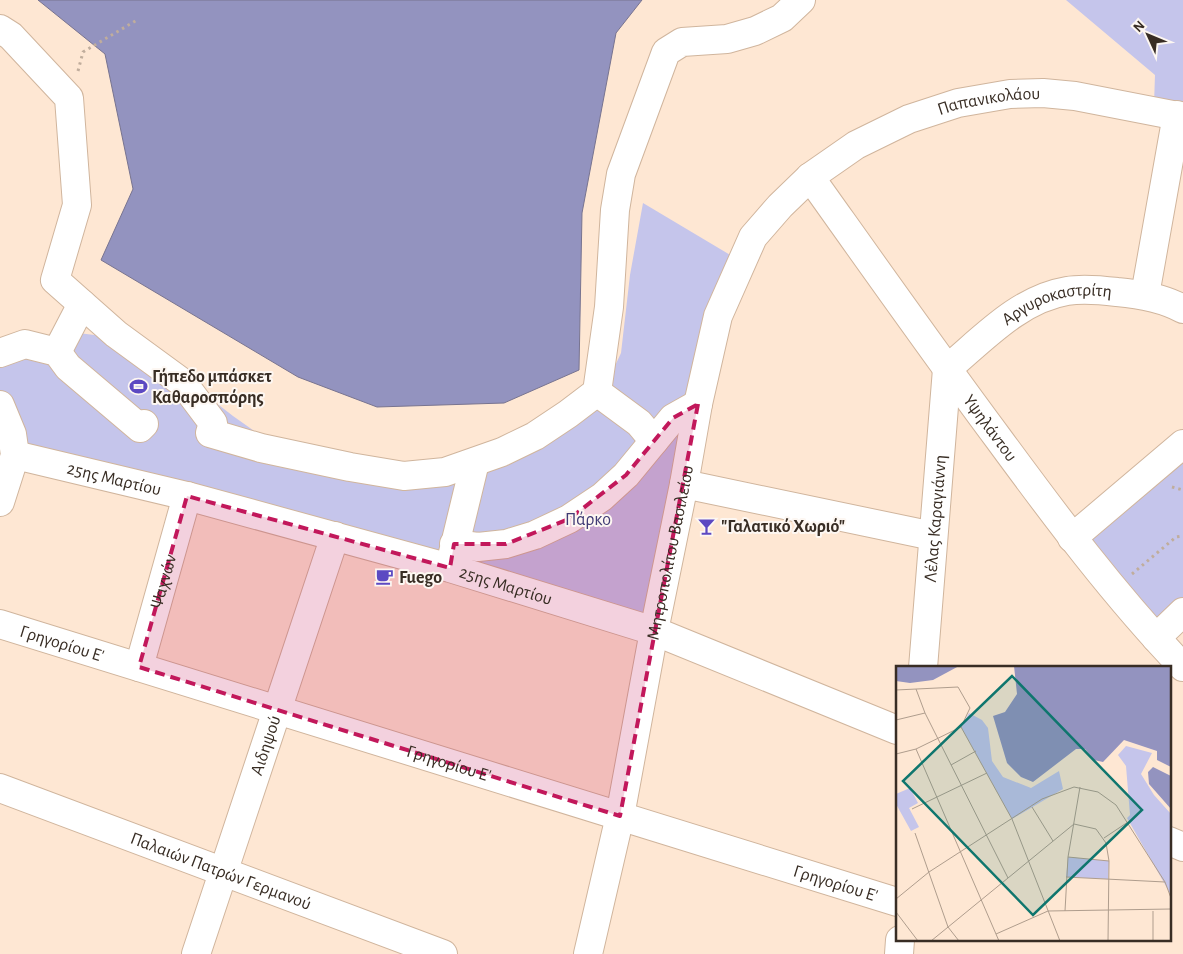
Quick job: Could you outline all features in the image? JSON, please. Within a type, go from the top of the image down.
[{"type":"street","points":[[0,29],[11,36],[69,98],[76,205],[55,280],[116,334],[183,383],[213,423],[210,433],[260,448],[404,476],[446,472],[475,462],[535,436],[597,392],[609,308],[615,210],[621,174],[666,52],[682,42],[727,39],[754,32],[782,18],[802,0]]},
{"type":"street","name":"Παπανικολάου","points":[[810,178],[856,144],[909,119],[958,103],[1010,94],[1043,93],[1075,96],[1180,116]]},
{"type":"street","points":[[1145,295],[1180,116]]},
{"type":"street","name":"Υψηλάντου","points":[[810,178],[947,369],[1072,538],[1156,638],[1183,667]]},
{"type":"street","name":"Μητροπολίτου Βασιλείου","points":[[588,954],[620,816],[698,404],[718,316],[754,237],[780,206],[810,178]]},
{"type":"street","name":"Αργυροκαστρίτη","points":[[947,369],[1012,314],[1041,298],[1068,291],[1100,290],[1145,295],[1183,309]]},
{"type":"street","points":[[57,352],[82,304]]},
{"type":"street","points":[[0,353],[25,344],[57,352],[68,367],[140,428],[144,424]]},
{"type":"street","name":"Λέλας Καραγιάννη","points":[[923,666],[947,369]]},
{"type":"street","points":[[597,392],[639,422],[654,441]]},
{"type":"street","points":[[452,556],[478,546],[506,544],[535,535],[568,519],[602,496],[626,476],[674,418],[698,404]]},
{"type":"street","points":[[0,405],[12,434],[15,455],[0,502]]},
{"type":"street","points":[[1072,538],[1183,444]]},
{"type":"street","name":"25ης Μαρτίου","points":[[15,455],[187,496],[335,536],[452,556],[654,631],[896,730]]},
{"type":"street","points":[[452,556],[475,462]]},
{"type":"street","points":[[684,484],[933,536]]},
{"type":"street","name":"Ψαχνών","points":[[139,667],[187,496]]},
{"type":"street","name":"Αιδηψού","points":[[196,954],[335,536]]},
{"type":"street","points":[[1156,638],[1183,612]]},
{"type":"street","name":"Γρηγορίου Ε'","points":[[0,624],[896,902]]},
{"type":"street","name":"Παλαιών Πατρών Γερμανού","points":[[0,788],[443,954]]},
{"type":"street","points":[[1170,841],[1183,847]]},
{"type":"path","points":[[69,98],[84,52],[137,20]]},
{"type":"path","points":[[1114,588],[1176,537],[1183,536]]},
{"type":"highlighted area","points":[[698,404],[620,816],[139,667],[187,496],[450,568],[454,544],[506,544],[569,519],[626,475],[673,418]]},
{"type":"green space","points":[[1066,0],[1183,0],[1183,110],[1154,104],[1155,75]]},
{"type":"green space","name":"Πάρκο","points":[[643,203],[742,262],[654,631],[15,455],[0,405],[0,353],[70,332],[135,340],[233,416],[301,464],[423,488],[596,406],[621,353],[630,275]]},
{"type":"green space","points":[[1183,444],[1183,612],[1156,638],[1072,538]]},
{"type":"shaded area","points":[[38,0],[642,0],[616,33],[582,213],[579,370],[504,403],[377,407],[298,377],[101,260],[133,189],[105,54]]},
{"type":"place","name":"Γήπεδο μπάσκετ Καθαροσπόρης","points":[[138,386]]},
{"type":"place","name":"\"Γαλατικό Χωριό\"","points":[[707,526]]},
{"type":"place","name":"Fuego","points":[[385,577]]}]
